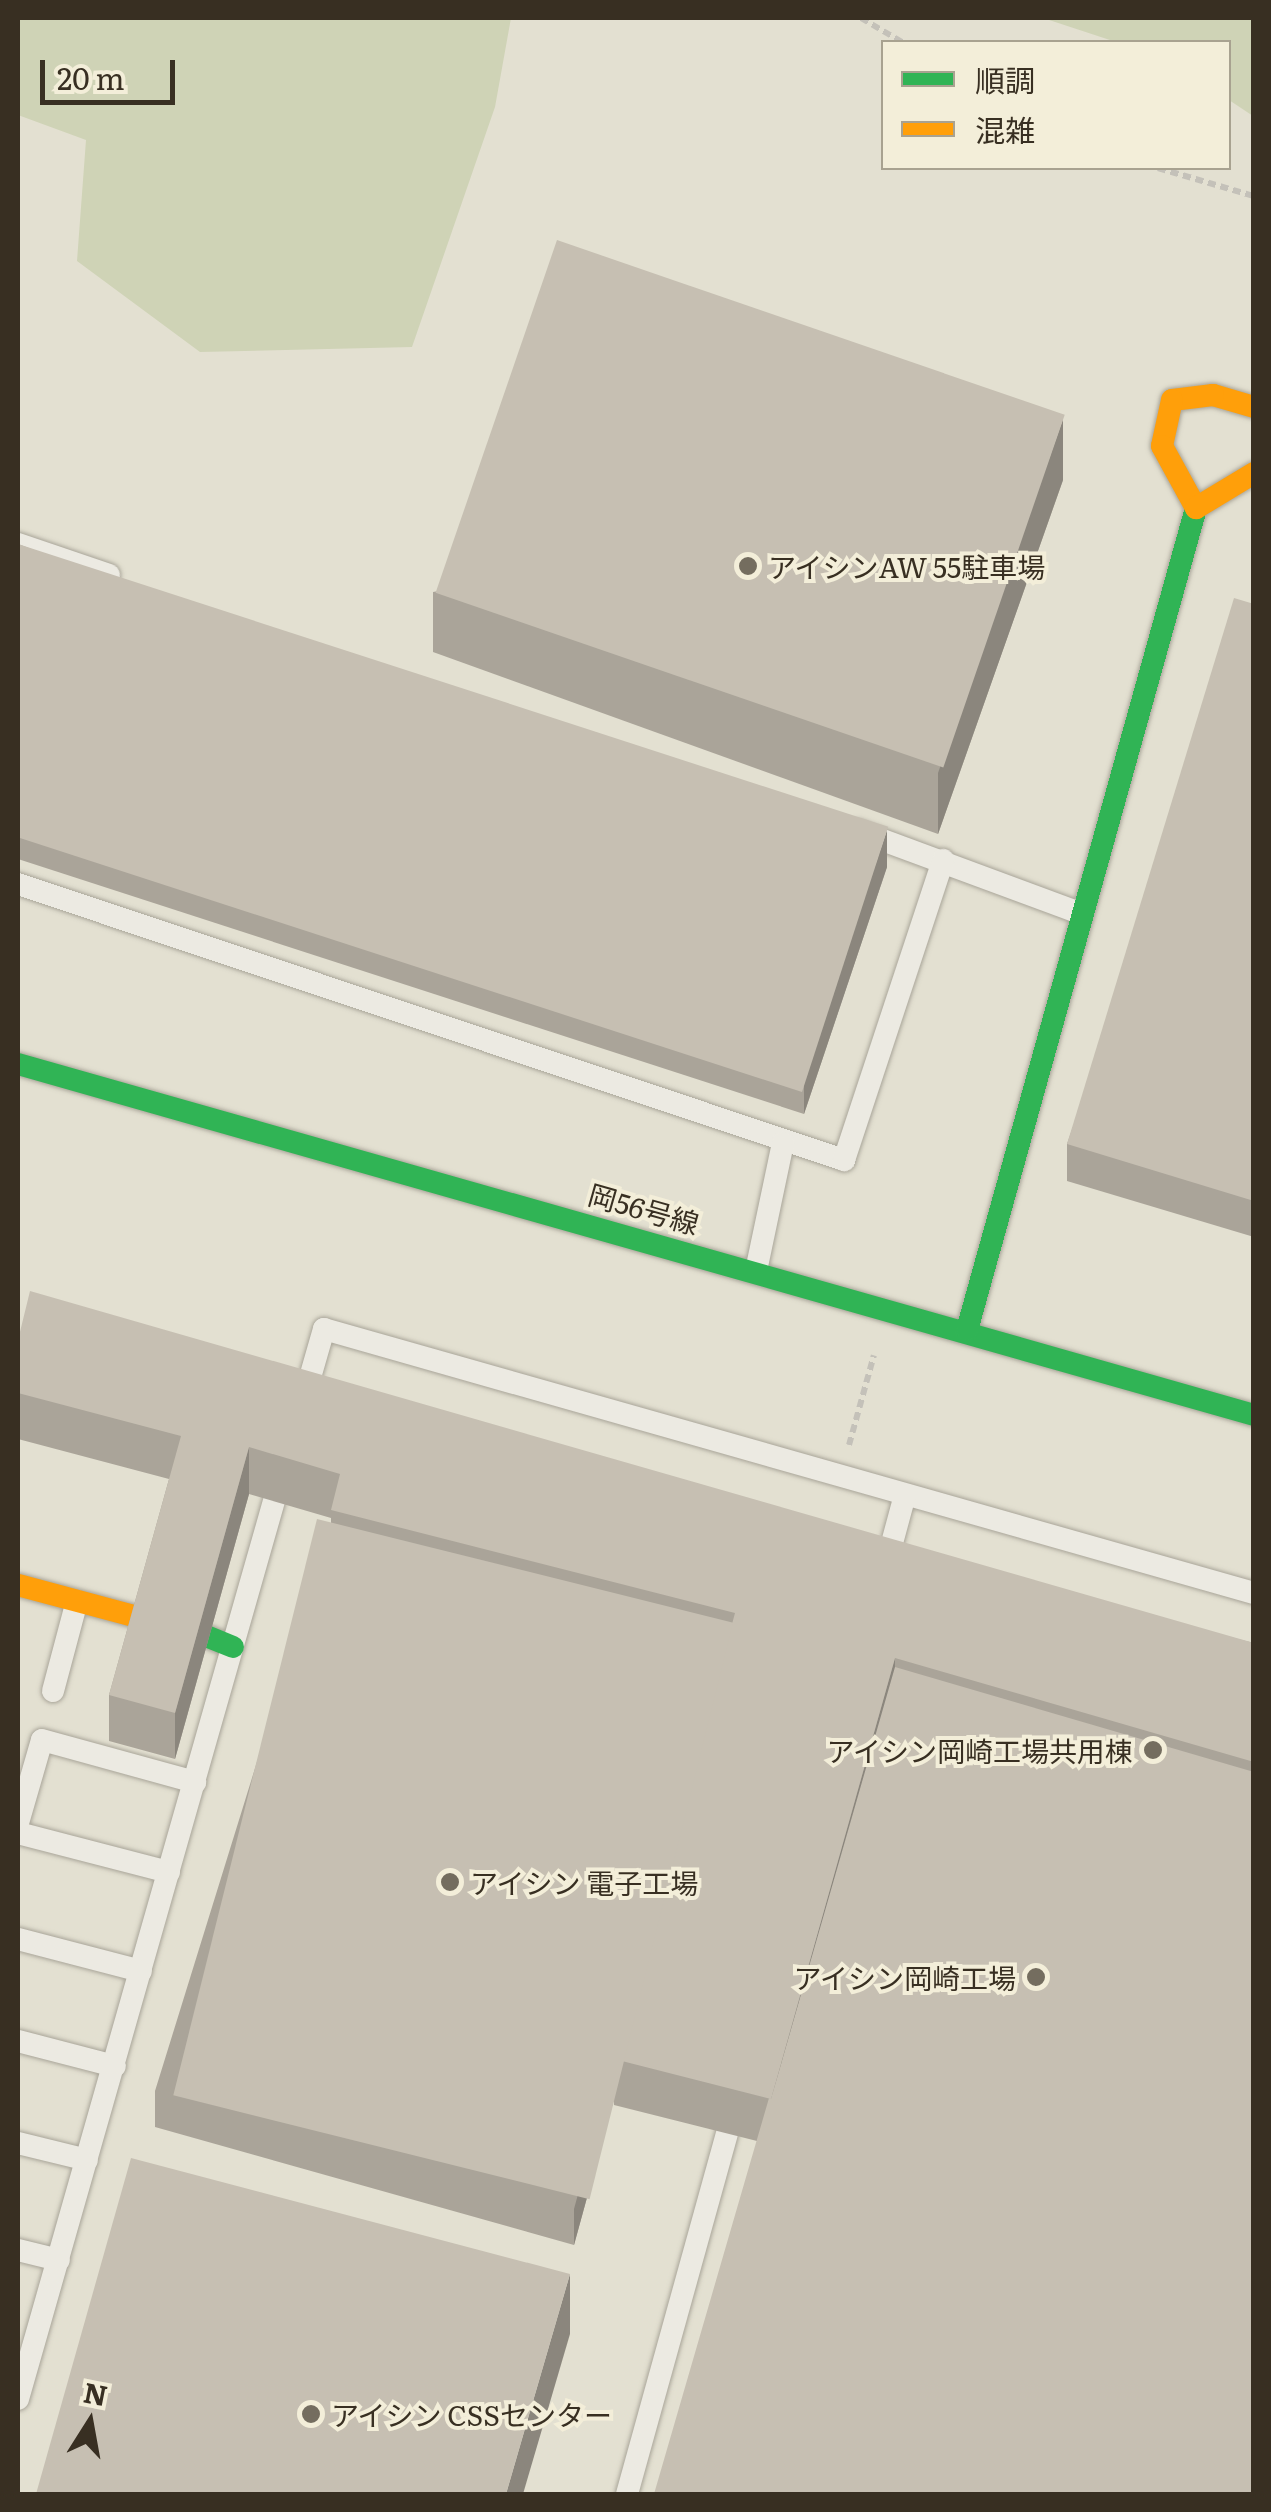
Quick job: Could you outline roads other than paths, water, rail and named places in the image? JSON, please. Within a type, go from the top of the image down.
[{"type":"street","points":[[1196,508],[1162,446],[1172,400],[1213,395],[1254,407]]},
{"type":"street","points":[[967,1330],[1080,913],[1196,508],[1254,473]]},
{"type":"street","name":"岡56号線","points":[[18,1064],[888,1306],[1254,1415]]},
{"type":"street","points":[[18,1585],[145,1619]]},
{"type":"street","points":[[206,1636],[233,1647]]},
{"type":"lane","points":[[18,544],[130,582]]},
{"type":"lane","points":[[830,822],[1080,913]]},
{"type":"lane","points":[[18,884],[783,1143],[844,1160],[943,860]]},
{"type":"lane","points":[[756,1270],[783,1143]]},
{"type":"lane","points":[[300,1415],[324,1329],[1254,1593]]},
{"type":"lane","points":[[881,1582],[905,1494]]},
{"type":"lane","points":[[18,2399],[23,2355],[59,2260],[274,1501]]},
{"type":"lane","points":[[53,1690],[77,1601]]},
{"type":"lane","points":[[18,1823],[42,1740],[195,1782]]},
{"type":"lane","points":[[18,1833],[169,1872]]},
{"type":"lane","points":[[18,1939],[141,1971]]},
{"type":"lane","points":[[18,2041],[114,2066]]},
{"type":"lane","points":[[627,2494],[727,2134]]},
{"type":"lane","points":[[18,2143],[87,2160]]},
{"type":"lane","points":[[18,2250],[59,2260]]},
{"type":"place","name":"アイシンAW 55駐車場","points":[[748,566]]},
{"type":"place","name":"アイシン岡崎工場共用棟","points":[[1153,1750]]},
{"type":"place","name":"アイシン 電子工場","points":[[450,1882]]},
{"type":"place","name":"アイシン岡崎工場","points":[[1036,1977]]},
{"type":"place","name":"アイシン CSSセンター","points":[[311,2414]]}]
